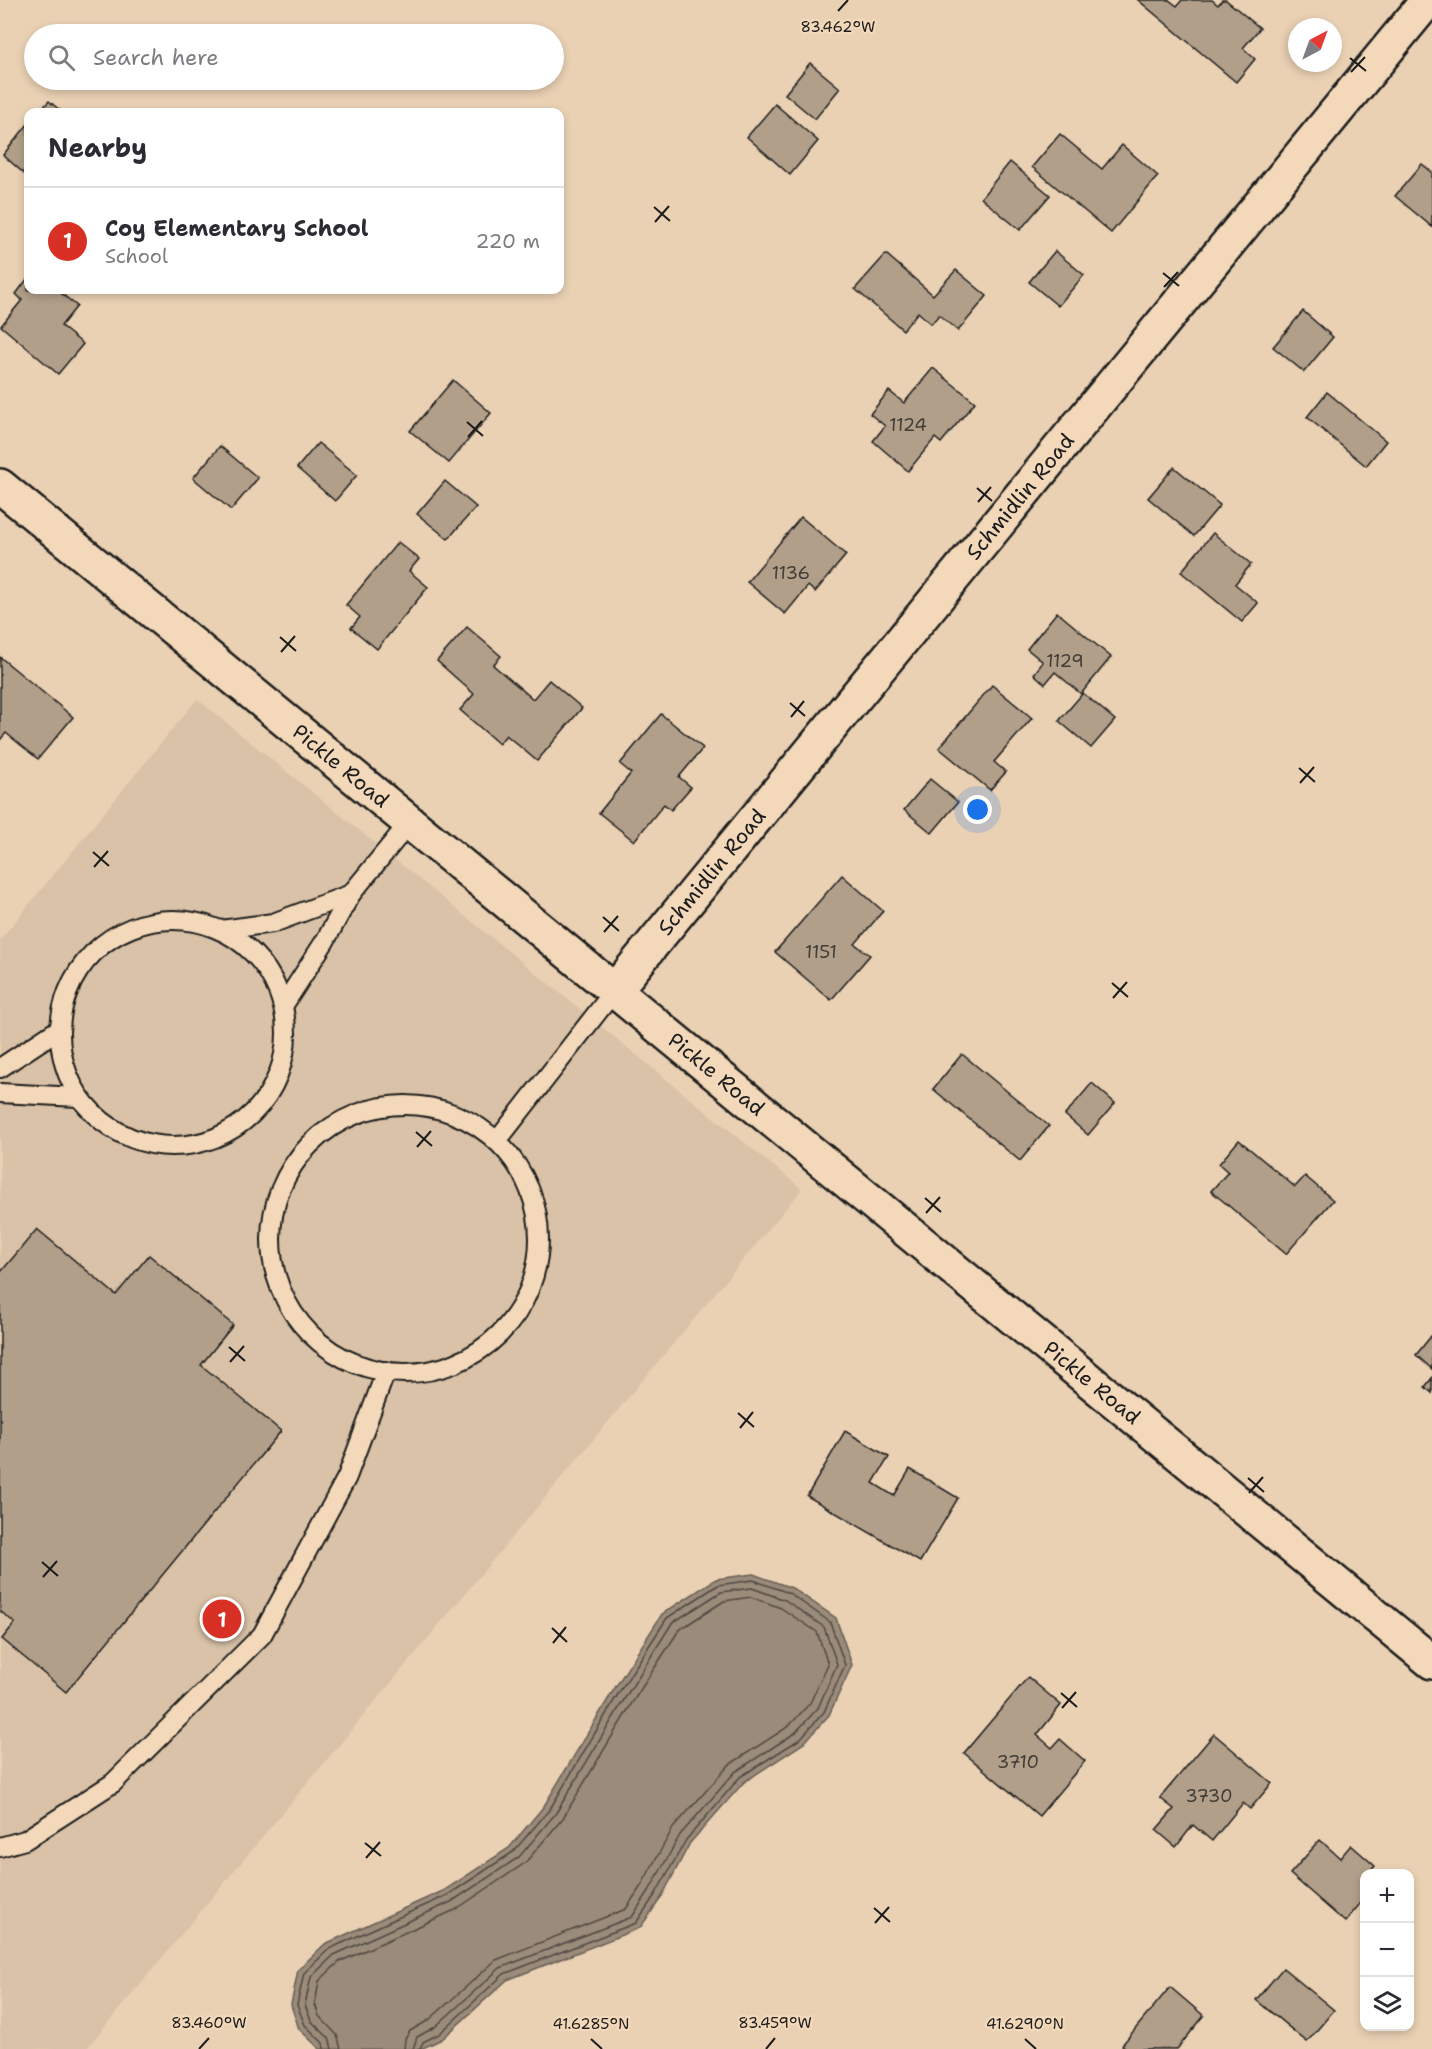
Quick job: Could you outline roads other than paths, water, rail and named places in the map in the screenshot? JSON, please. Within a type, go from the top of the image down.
[{"type":"street","name":"Schmidlin Road","points":[[614,992],[1428,0]]},
{"type":"street","name":"Pickle Road","points":[[0,486],[1432,1662]]},
{"type":"lane","points":[[283,1006],[325,941],[351,894],[409,823]]},
{"type":"lane","points":[[221,930],[273,924],[351,894]]},
{"type":"lane","points":[[180,919],[221,930],[249,948],[273,978],[283,1006],[286,1016],[285,1054],[271,1091],[246,1121],[212,1140],[174,1147],[136,1141],[104,1124],[78,1097],[63,1064],[58,1029],[66,992],[84,961],[111,937],[144,922],[180,919]]},
{"type":"lane","points":[[497,1141],[614,992]]},
{"type":"lane","points":[[0,1068],[58,1029]]},
{"type":"lane","points":[[0,1093],[78,1097]]},
{"type":"lane","points":[[416,1104],[460,1116],[497,1141],[525,1177],[538,1220],[537,1265],[522,1306],[494,1340],[457,1363],[414,1374],[370,1369],[330,1351],[298,1321],[276,1282],[270,1239],[277,1195],[298,1156],[322,1133],[330,1126],[371,1108],[416,1104]]},
{"type":"lane","points":[[0,1847],[25,1840],[113,1783],[262,1635],[347,1477],[386,1371]]},
{"type":"water","points":[[753,1574],[792,1588],[836,1618],[852,1665],[829,1715],[804,1743],[744,1782],[690,1843],[661,1898],[640,1928],[507,1980],[442,2039],[421,2049],[320,2049],[299,2029],[291,2005],[298,1970],[325,1944],[445,1890],[509,1848],[544,1806],[662,1614],[716,1579]]},
{"type":"place","name":"Coy Elementary School","points":[[222,1619]]}]
